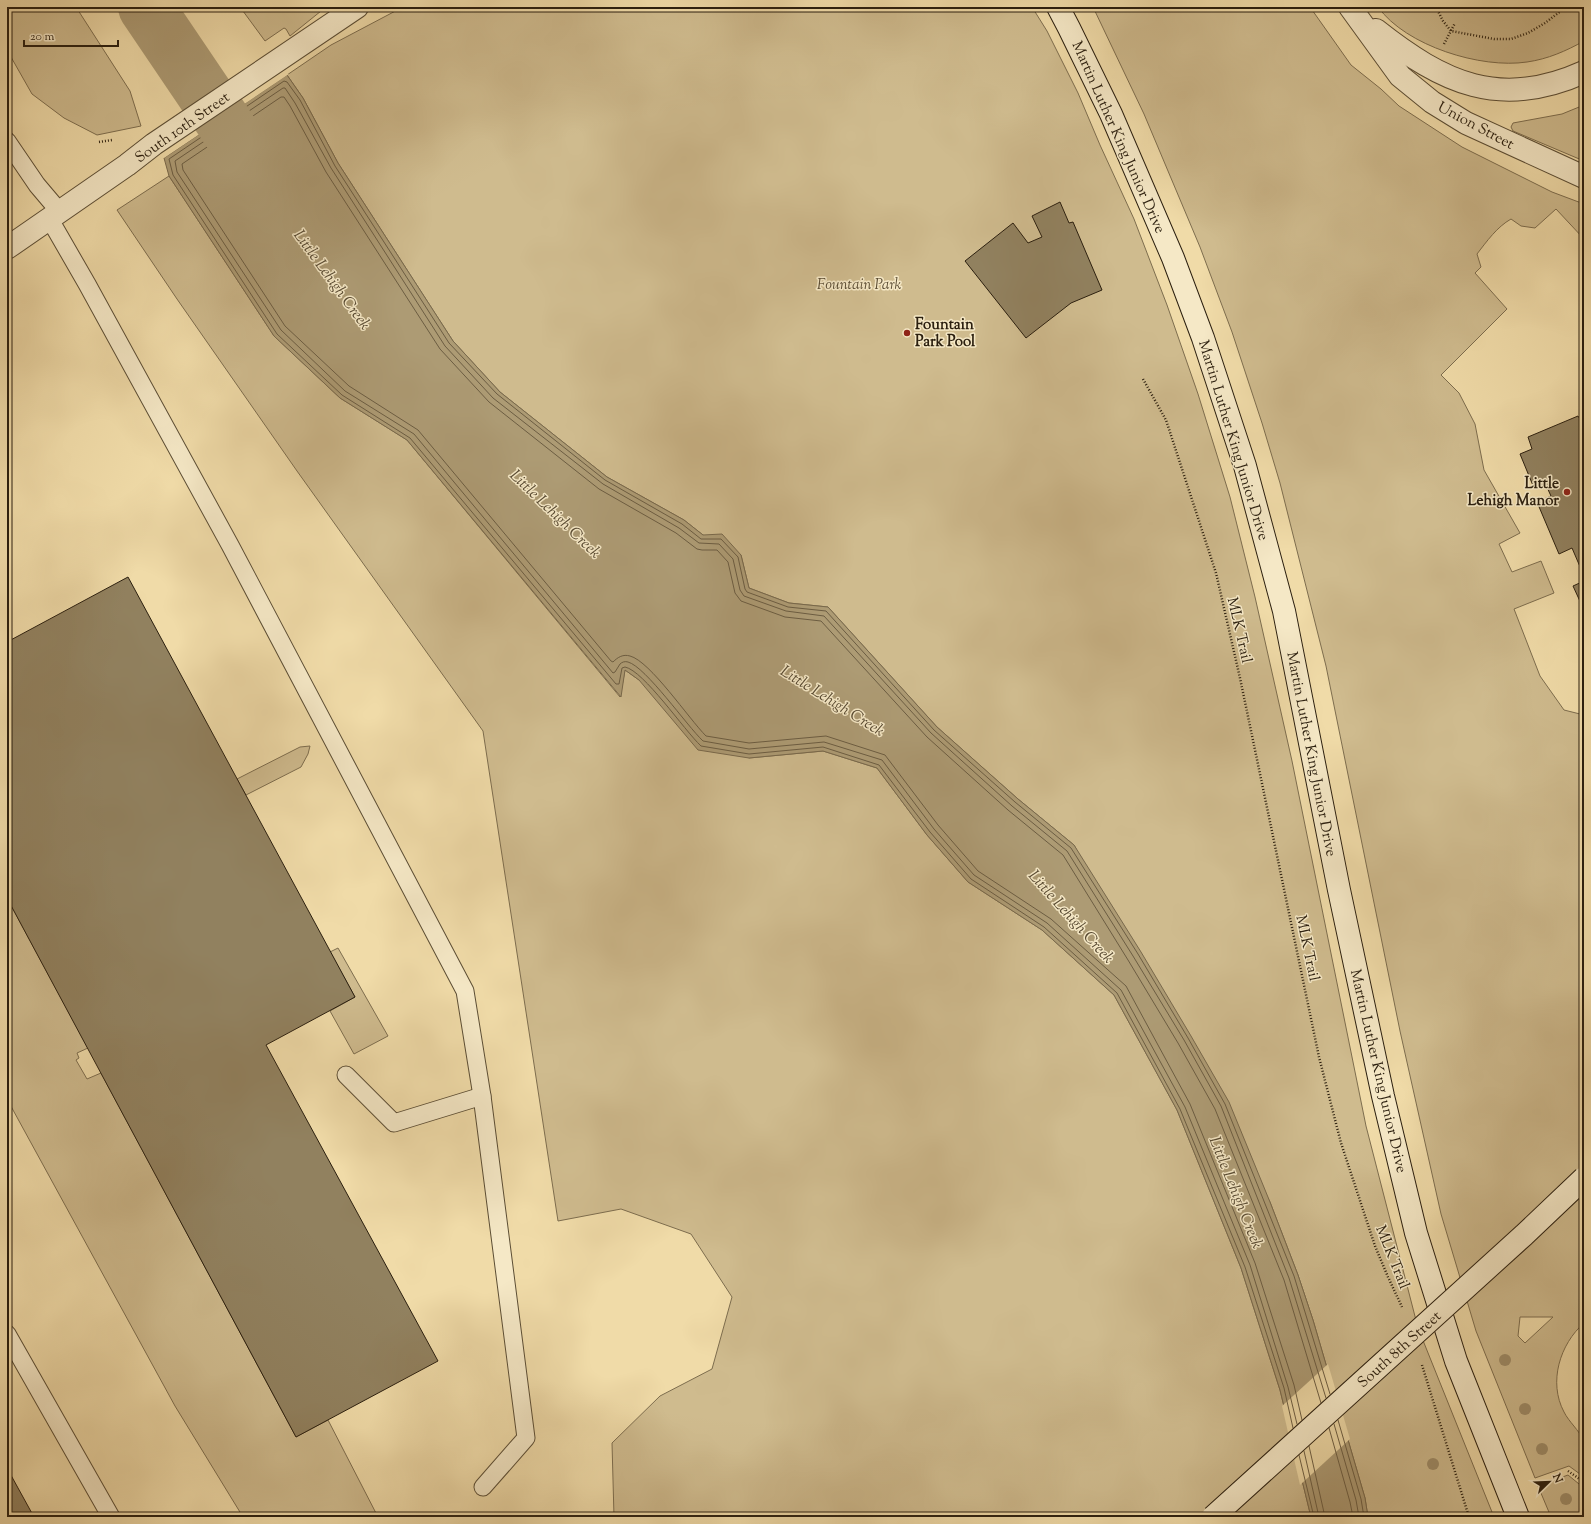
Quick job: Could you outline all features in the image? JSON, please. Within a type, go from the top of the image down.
[{"type":"main road","name":"South 10th Street","points":[[7,248],[54,214],[127,165],[154,144],[357,7]]},
{"type":"main road","name":"Martin Luther King Junior Drive","points":[[1058,7],[1111,114],[1174,258],[1203,338],[1245,466],[1284,611],[1339,890],[1382,1096],[1416,1233],[1456,1361],[1518,1517]]},
{"type":"main road","name":"Union Street","points":[[1352,10],[1398,47],[1429,67],[1451,78],[1474,85],[1495,90],[1530,89],[1565,80],[1584,72]]},
{"type":"main road","name":"Union Street","points":[[1352,10],[1400,76],[1432,102],[1466,123],[1584,177]]},
{"type":"main road","name":"South 8th Street","points":[[1213,1517],[1506,1252],[1584,1178]]},
{"type":"lane","points":[[7,140],[38,185],[54,214],[88,284],[230,545],[465,991],[482,1096],[526,1438],[483,1487]]},
{"type":"lane","points":[[346,1075],[394,1123],[482,1096]]},
{"type":"lane","points":[[7,1334],[110,1517]]},
{"type":"path","points":[[1436,7],[1443,21],[1451,31],[1494,39],[1511,39],[1528,33],[1545,23],[1566,7]]},
{"type":"path","points":[[1441,50],[1455,22]]},
{"type":"path","name":"MLK Trail","points":[[1143,379],[1166,420],[1216,573],[1240,678],[1318,1049],[1334,1114],[1375,1246],[1404,1310]]},
{"type":"path","points":[[1421,1360],[1469,1517]]},
{"type":"path","points":[[1568,1471],[1584,1482]]},
{"type":"green space","points":[[7,7],[76,7],[130,91],[141,126],[97,135],[64,118],[32,94],[7,50]]},
{"type":"green space","points":[[240,7],[326,7],[290,36],[284,28],[265,41]]},
{"type":"green space","name":"Fountain Park","points":[[403,7],[1032,7],[1047,31],[1078,93],[1134,219],[1167,305],[1198,394],[1230,497],[1255,597],[1292,761],[1366,1126],[1418,1328],[1494,1517],[1368,1517],[1365,1498],[1313,1320],[1298,1275],[1270,1202],[1074,845],[1018,799],[937,727],[828,607],[789,603],[749,588],[741,555],[703,535],[684,520],[607,477],[500,392],[453,341],[338,163],[303,98],[287,75],[331,45]]},
{"type":"green space","points":[[1093,7],[1310,7],[1351,65],[1381,89],[1399,106],[1462,147],[1552,192],[1584,204],[1584,239],[1556,209],[1535,228],[1521,226],[1511,219],[1501,226],[1488,239],[1477,254],[1481,267],[1475,273],[1507,309],[1441,375],[1459,393],[1475,424],[1484,470],[1520,533],[1499,544],[1512,572],[1541,561],[1554,593],[1514,609],[1540,676],[1564,710],[1584,715],[1584,1323],[1568,1342],[1563,1352],[1557,1376],[1557,1388],[1559,1400],[1564,1412],[1581,1436],[1584,1443],[1584,1477],[1569,1466],[1535,1478],[1476,1331],[1441,1214],[1400,1031],[1326,666],[1280,483],[1232,332],[1200,247],[1144,114]],"holes":[[[1520,1317],[1553,1317],[1525,1343],[1518,1336]]]},
{"type":"green space","points":[[1378,7],[1584,7],[1584,41],[1557,54],[1535,61],[1509,63],[1488,62],[1446,52],[1425,43],[1407,33],[1391,21]]},
{"type":"green space","points":[[1584,105],[1584,161],[1513,131],[1511,127],[1513,123],[1562,114]]},
{"type":"green space","points":[[169,176],[274,336],[340,398],[407,440],[620,697],[625,670],[749,758],[823,751],[877,768],[927,835],[968,882],[1042,930],[1114,995],[1177,1110],[1241,1268],[1280,1390],[1311,1517],[614,1517],[612,1443],[660,1396],[712,1369],[732,1297],[691,1234],[621,1209],[558,1221],[483,731],[297,471],[117,210]]},
{"type":"green space","points":[[310,746],[308,754],[301,767],[246,795],[237,779],[300,747]]},
{"type":"green space","points":[[7,898],[88,1048],[77,1053],[79,1058],[76,1060],[87,1079],[101,1073],[296,1437],[328,1420],[378,1517],[243,1517],[175,1406],[7,1099]]},
{"type":"green space","points":[[338,948],[388,1036],[354,1054],[330,1011],[355,997],[330,952]]},
{"type":"green space","points":[[1568,1475],[1584,1488],[1584,1517],[1551,1517],[1538,1486]]},
{"type":"water","points":[[287,75],[303,98],[338,163],[453,341],[500,392],[607,477],[684,520],[703,535],[722,534],[741,555],[749,588],[789,603],[828,607],[937,727],[1018,799],[1074,845],[1141,952],[1229,1102],[1298,1275],[1313,1320],[1365,1498],[1368,1517],[1311,1517],[1280,1390],[1241,1268],[1177,1110],[1114,995],[1042,930],[968,882],[927,835],[877,768],[823,751],[749,758],[698,750],[639,680],[625,670],[621,697],[407,440],[340,398],[274,336],[169,176],[164,158]]},
{"type":"pier","points":[[286,73],[289,74],[164,158],[162,157]]},
{"type":"pier","points":[[1328,1364],[1350,1439],[1300,1485],[1282,1406]]},
{"type":"building","points":[[1060,202],[1069,223],[1073,222],[1102,290],[1071,303],[1026,338],[965,261],[1013,223],[1028,243],[1042,237],[1032,216]]},
{"type":"building","name":"Little Lehigh Manor","points":[[1578,416],[1584,426],[1584,576],[1572,548],[1559,554],[1537,502],[1551,496],[1545,483],[1534,488],[1520,454],[1532,449],[1528,437]]},
{"type":"building","points":[[128,577],[355,997],[266,1045],[438,1361],[296,1437],[7,898],[7,642]]},
{"type":"building","points":[[1584,581],[1584,610],[1573,586]]},
{"type":"building","points":[[7,1468],[34,1517],[7,1517]]},
{"type":"waterway","name":"Little Lehigh Creek","points":[[146,7],[265,183]]},
{"type":"place","name":"Fountain Park Pool","points":[[907,333]]},
{"type":"place","name":"Little Lehigh Manor","points":[[1567,492]]}]
